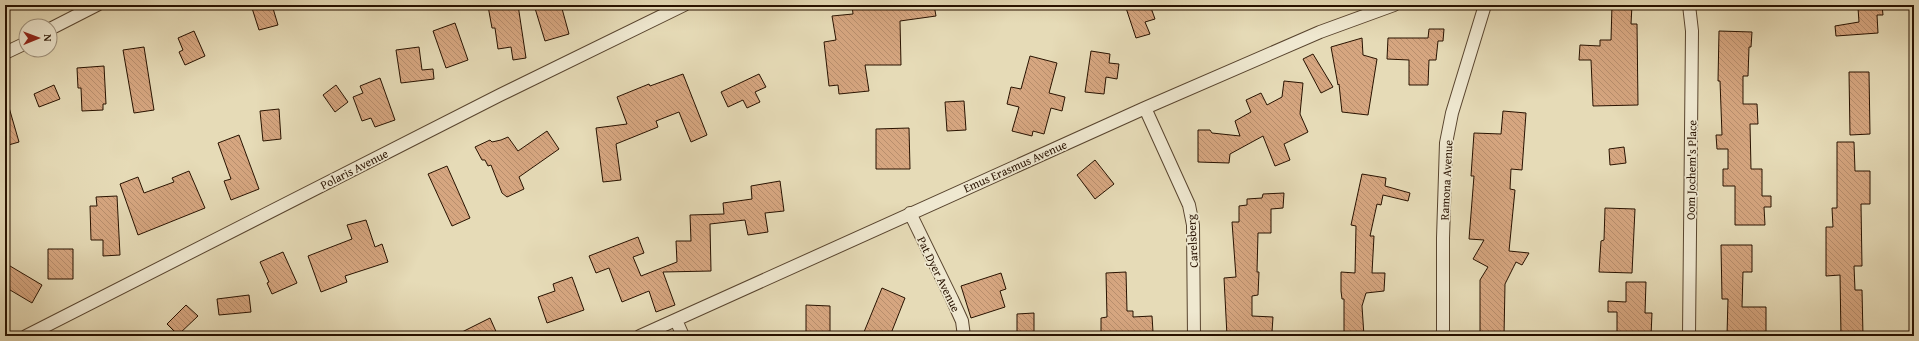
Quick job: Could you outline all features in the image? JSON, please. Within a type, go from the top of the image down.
[{"type":"street","points":[[58,26],[97,5]]},
{"type":"street","name":"Polaris Avenue","points":[[26,336],[500,95],[684,5]]},
{"type":"street","name":"Emus Erasmus Avenue","points":[[640,336],[1145,108],[1320,32],[1394,5]]},
{"type":"street","name":"Ramona Avenue","points":[[1443,336],[1443,231],[1446,143],[1452,112],[1485,5]]},
{"type":"street","name":"Oom Jochem's Place","points":[[1689,5],[1692,31],[1689,336]]},
{"type":"street","points":[[5,53],[18,47]]},
{"type":"street","name":"Carelsberg","points":[[1145,108],[1189,205],[1193,225],[1194,336]]},
{"type":"street","name":"Pat Dyer Avenue","points":[[910,213],[962,321],[964,336]]},
{"type":"street","points":[[676,320],[683,336]]},
{"type":"building","points":[[251,5],[272,5],[278,25],[259,30]]},
{"type":"building","points":[[518,5],[526,58],[513,60],[511,47],[498,49],[495,28],[492,28],[488,6]]},
{"type":"building","points":[[534,5],[561,5],[569,34],[545,41]]},
{"type":"building","points":[[852,5],[934,5],[936,16],[900,21],[901,65],[865,65],[869,91],[839,94],[838,85],[829,86],[824,42],[836,40],[832,16],[853,14]]},
{"type":"building","points":[[1125,5],[1150,5],[1155,19],[1145,22],[1150,34],[1136,38]]},
{"type":"building","points":[[1612,5],[1632,5],[1631,24],[1637,24],[1638,105],[1593,106],[1591,60],[1579,60],[1580,45],[1600,46],[1600,40],[1611,40]]},
{"type":"building","points":[[1862,5],[1882,5],[1883,15],[1877,15],[1878,33],[1836,36],[1835,26],[1859,22],[1858,8],[1862,8]]},
{"type":"building","points":[[455,23],[468,60],[446,68],[433,31]]},
{"type":"building","points":[[1429,29],[1444,29],[1443,41],[1438,41],[1436,60],[1429,60],[1428,85],[1409,85],[1409,60],[1387,59],[1388,38],[1428,38]]},
{"type":"building","points":[[194,31],[205,56],[185,65],[179,52],[183,50],[178,38]]},
{"type":"building","points":[[1719,31],[1752,32],[1751,47],[1749,47],[1748,76],[1743,76],[1743,104],[1757,104],[1758,124],[1750,124],[1751,169],[1762,169],[1762,196],[1771,196],[1771,207],[1764,207],[1765,225],[1735,225],[1735,186],[1723,186],[1723,169],[1728,169],[1728,149],[1717,149],[1716,135],[1722,135],[1720,81],[1718,81]]},
{"type":"building","points":[[1362,38],[1363,55],[1377,59],[1368,115],[1342,112],[1339,84],[1338,85],[1331,47]]},
{"type":"building","points":[[144,47],[154,110],[134,113],[123,50]]},
{"type":"building","points":[[419,47],[422,70],[433,69],[434,79],[401,83],[396,50]]},
{"type":"building","points":[[1091,51],[1110,54],[1109,63],[1119,64],[1117,79],[1106,77],[1104,94],[1085,92]]},
{"type":"building","points":[[1313,54],[1333,87],[1321,93],[1303,59]]},
{"type":"building","points":[[1030,56],[1057,63],[1049,93],[1065,97],[1062,111],[1051,108],[1044,134],[1033,131],[1032,136],[1012,131],[1019,107],[1007,104],[1011,87],[1021,89]]},
{"type":"building","points":[[104,66],[106,104],[103,104],[103,110],[82,111],[81,88],[78,88],[77,68]]},
{"type":"building","points":[[1849,72],[1869,72],[1870,134],[1850,135]]},
{"type":"building","points":[[683,74],[707,135],[691,142],[679,112],[656,121],[658,127],[616,144],[621,180],[603,182],[596,128],[627,124],[617,97],[649,84],[650,86]]},
{"type":"building","points":[[759,74],[766,87],[755,92],[760,102],[747,108],[743,100],[728,107],[721,92]]},
{"type":"building","points":[[380,78],[395,120],[375,127],[371,118],[362,121],[353,97],[363,93],[360,86]]},
{"type":"building","points":[[1284,81],[1303,83],[1300,114],[1308,132],[1284,144],[1290,160],[1275,166],[1263,136],[1230,154],[1229,163],[1198,162],[1198,130],[1210,130],[1212,133],[1240,136],[1235,121],[1251,112],[1246,100],[1261,93],[1267,105],[1282,97]]},
{"type":"building","points":[[54,85],[60,99],[39,107],[34,94]]},
{"type":"building","points":[[336,85],[348,102],[335,112],[323,95]]},
{"type":"building","points":[[964,101],[966,130],[947,131],[945,102]]},
{"type":"building","points":[[5,104],[8,104],[19,142],[5,146]]},
{"type":"building","points":[[279,109],[281,139],[263,141],[260,111]]},
{"type":"building","points":[[1503,111],[1526,113],[1522,170],[1511,169],[1510,189],[1515,190],[1509,251],[1529,253],[1522,265],[1516,262],[1505,284],[1504,336],[1480,336],[1480,280],[1488,267],[1473,259],[1484,240],[1469,239],[1474,176],[1471,176],[1474,133],[1501,134]]},
{"type":"building","points":[[909,128],[910,169],[876,169],[876,129]]},
{"type":"building","points":[[547,131],[559,149],[519,177],[524,189],[507,197],[502,193],[491,165],[488,166],[485,160],[482,160],[475,147],[490,140],[492,142],[508,137],[518,151]]},
{"type":"building","points":[[239,135],[259,189],[231,200],[224,181],[231,179],[218,143]]},
{"type":"building","points":[[1837,142],[1854,142],[1855,171],[1870,171],[1870,204],[1861,204],[1862,266],[1854,266],[1855,290],[1862,290],[1863,336],[1841,336],[1840,275],[1826,276],[1826,227],[1833,227],[1832,208],[1837,208]]},
{"type":"building","points":[[1624,147],[1626,163],[1610,165],[1609,149]]},
{"type":"building","points":[[1095,160],[1114,184],[1095,199],[1077,175]]},
{"type":"building","points":[[447,166],[470,218],[452,226],[428,174]]},
{"type":"building","points":[[189,171],[205,208],[138,235],[120,184],[138,177],[144,193],[174,182],[172,178]]},
{"type":"building","points":[[1362,174],[1386,178],[1385,186],[1410,193],[1408,201],[1383,195],[1381,205],[1377,204],[1370,236],[1374,236],[1372,273],[1385,273],[1384,291],[1366,293],[1362,306],[1364,336],[1344,336],[1344,299],[1342,299],[1341,291],[1341,272],[1355,273],[1356,226],[1351,225]]},
{"type":"building","points":[[780,181],[784,211],[765,213],[768,232],[748,235],[745,220],[710,224],[711,271],[663,272],[675,305],[656,312],[649,291],[622,302],[609,268],[596,273],[589,256],[638,237],[644,253],[633,257],[641,276],[677,262],[676,241],[691,241],[690,215],[724,214],[723,203],[752,199],[751,186]]},
{"type":"building","points":[[1284,193],[1283,208],[1271,209],[1271,233],[1258,233],[1258,295],[1252,296],[1252,316],[1273,317],[1272,332],[1262,332],[1261,336],[1227,336],[1224,278],[1236,277],[1232,222],[1239,222],[1239,206],[1247,205],[1247,199],[1262,198],[1263,194]]},
{"type":"building","points":[[117,196],[120,255],[103,256],[103,240],[91,240],[90,206],[97,206],[96,197]]},
{"type":"building","points":[[1605,208],[1635,209],[1632,273],[1599,272],[1601,241],[1604,240]]},
{"type":"building","points":[[366,220],[375,247],[382,244],[388,262],[345,276],[347,282],[321,292],[308,256],[352,239],[347,225]]},
{"type":"building","points":[[1721,245],[1752,245],[1752,272],[1743,272],[1742,307],[1766,307],[1766,336],[1727,335],[1728,299],[1722,299]]},
{"type":"building","points":[[48,249],[73,249],[73,279],[48,279]]},
{"type":"building","points":[[283,252],[297,283],[272,294],[267,283],[269,282],[260,262]]},
{"type":"building","points":[[5,263],[42,285],[32,303],[5,287]]},
{"type":"building","points":[[1126,272],[1127,311],[1133,311],[1133,317],[1152,316],[1153,332],[1143,333],[1143,336],[1101,336],[1101,318],[1107,317],[1106,273]]},
{"type":"building","points":[[1001,273],[1006,289],[1000,291],[1005,307],[971,318],[961,286]]},
{"type":"building","points":[[572,277],[584,310],[547,323],[538,297],[555,291],[553,284]]},
{"type":"building","points":[[1626,282],[1646,282],[1645,313],[1652,313],[1651,336],[1617,336],[1617,312],[1608,312],[1608,301],[1626,302]]},
{"type":"building","points":[[882,288],[905,298],[890,336],[875,336],[864,332]]},
{"type":"building","points":[[249,295],[251,312],[219,315],[217,299]]},
{"type":"building","points":[[186,305],[198,316],[178,335],[167,324]]},
{"type":"building","points":[[806,305],[830,306],[830,336],[806,336]]},
{"type":"building","points":[[1034,313],[1034,336],[1017,336],[1017,314]]},
{"type":"building","points":[[490,318],[498,336],[454,336]]}]
